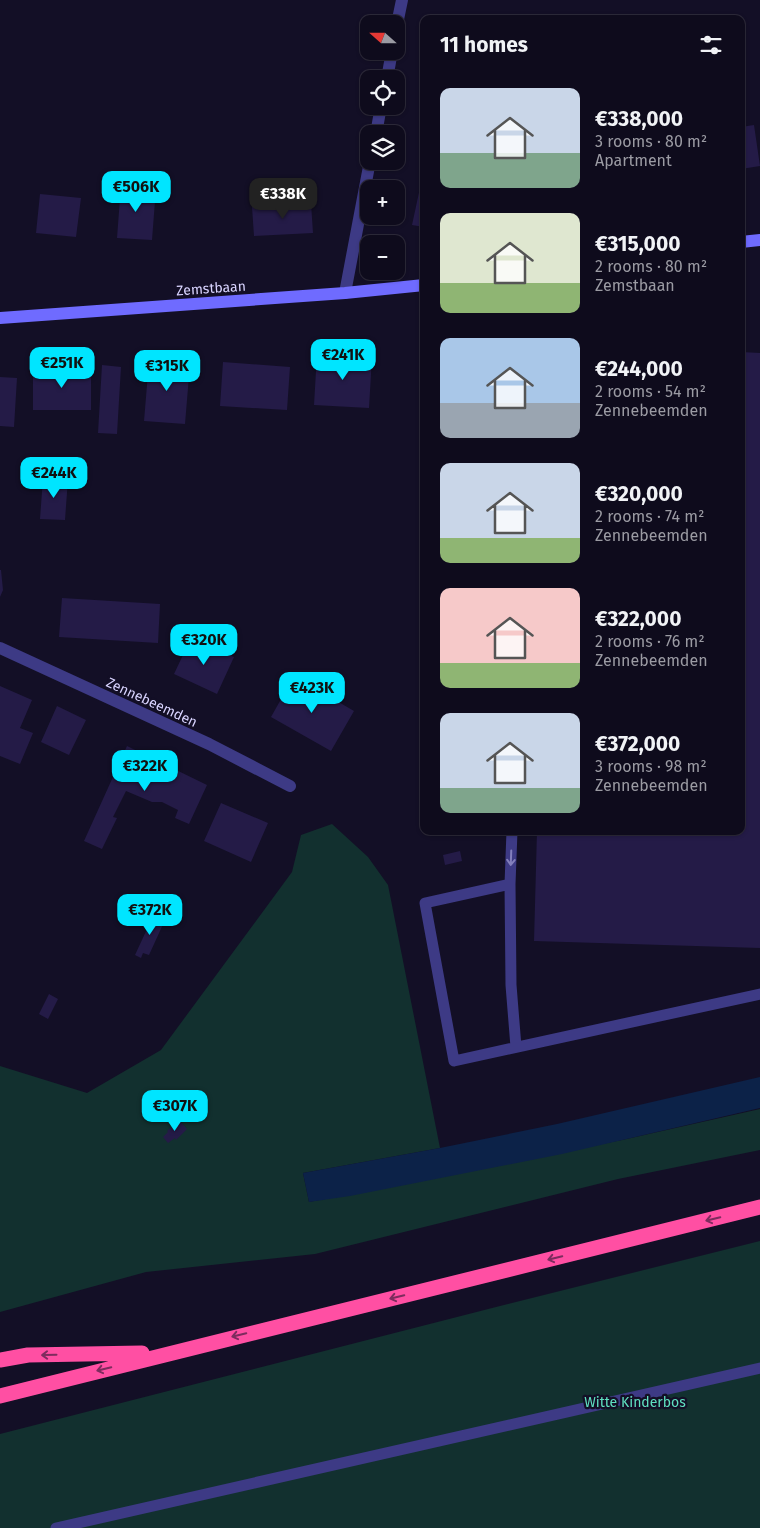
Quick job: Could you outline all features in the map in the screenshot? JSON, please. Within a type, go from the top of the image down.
[{"type":"highway","points":[[0,1396],[760,1207]]},
{"type":"highway","points":[[0,1360],[28,1355],[168,1353]]},
{"type":"street","points":[[399,15],[402,0]]},
{"type":"street","points":[[345,293],[368,170]]},
{"type":"street","points":[[745,242],[760,240]]},
{"type":"street","name":"Zemstbaan","points":[[0,318],[345,293],[420,285]]},
{"type":"street","name":"Zennebeemden","points":[[0,648],[209,744],[290,786]]},
{"type":"lane","points":[[512,835],[510,884],[511,985],[516,1047]]},
{"type":"lane","points":[[510,884],[425,903],[454,1061],[760,994]]},
{"type":"lane","points":[[56,1528],[760,1368]]},
{"type":"green space","points":[[332,824],[368,857],[388,885],[440,1148],[303,1173],[309,1202],[622,1140],[760,1109],[760,1150],[618,1179],[315,1254],[146,1272],[0,1312],[0,1066],[87,1093],[161,1050],[292,872],[301,835]]},
{"type":"green space","name":"Witte Kinderbos","points":[[760,1241],[760,1528],[0,1528],[0,1434]]},
{"type":"water","points":[[760,1077],[760,1108],[562,1154],[350,1196],[309,1202],[303,1173],[557,1124]]},
{"type":"building","points":[[754,125],[760,166],[745,168],[745,126]]},
{"type":"building","points":[[121,185],[156,188],[152,240],[117,238]]},
{"type":"building","points":[[420,188],[420,226],[412,225]]},
{"type":"building","points":[[40,194],[81,198],[76,237],[36,233]]},
{"type":"building","points":[[311,203],[313,233],[254,236],[252,207]]},
{"type":"building","points":[[745,352],[760,353],[760,948],[534,941],[537,835],[745,835]]},
{"type":"building","points":[[317,354],[372,357],[369,408],[314,405]]},
{"type":"building","points":[[149,361],[190,364],[185,424],[144,421]]},
{"type":"building","points":[[223,362],[290,367],[287,410],[220,406]]},
{"type":"building","points":[[102,365],[121,367],[117,434],[98,433]]},
{"type":"building","points":[[33,367],[91,368],[91,410],[33,410]]},
{"type":"building","points":[[0,377],[17,378],[14,427],[0,426]]},
{"type":"building","points":[[43,478],[68,479],[65,520],[40,519]]},
{"type":"building","points":[[0,570],[3,590],[0,597]]},
{"type":"building","points":[[62,598],[160,604],[158,643],[59,637]]},
{"type":"building","points":[[191,638],[234,657],[217,694],[174,674]]},
{"type":"building","points":[[294,676],[354,711],[331,751],[271,717]]},
{"type":"building","points":[[0,686],[32,700],[20,728],[33,733],[20,764],[0,756]]},
{"type":"building","points":[[57,706],[86,720],[69,755],[41,742]]},
{"type":"building","points":[[127,746],[207,785],[189,824],[175,818],[178,810],[162,802],[152,802],[126,791],[113,817],[117,818],[102,849],[84,841]]},
{"type":"building","points":[[221,803],[268,823],[251,862],[204,841]]},
{"type":"building","points":[[460,851],[462,861],[445,865],[443,855]]},
{"type":"building","points":[[154,914],[165,920],[149,955],[143,953],[141,958],[135,955]]},
{"type":"building","points":[[49,994],[58,999],[48,1019],[39,1014]]},
{"type":"building","points":[[179,1120],[187,1129],[176,1140],[175,1138],[168,1143],[163,1137]]}]
